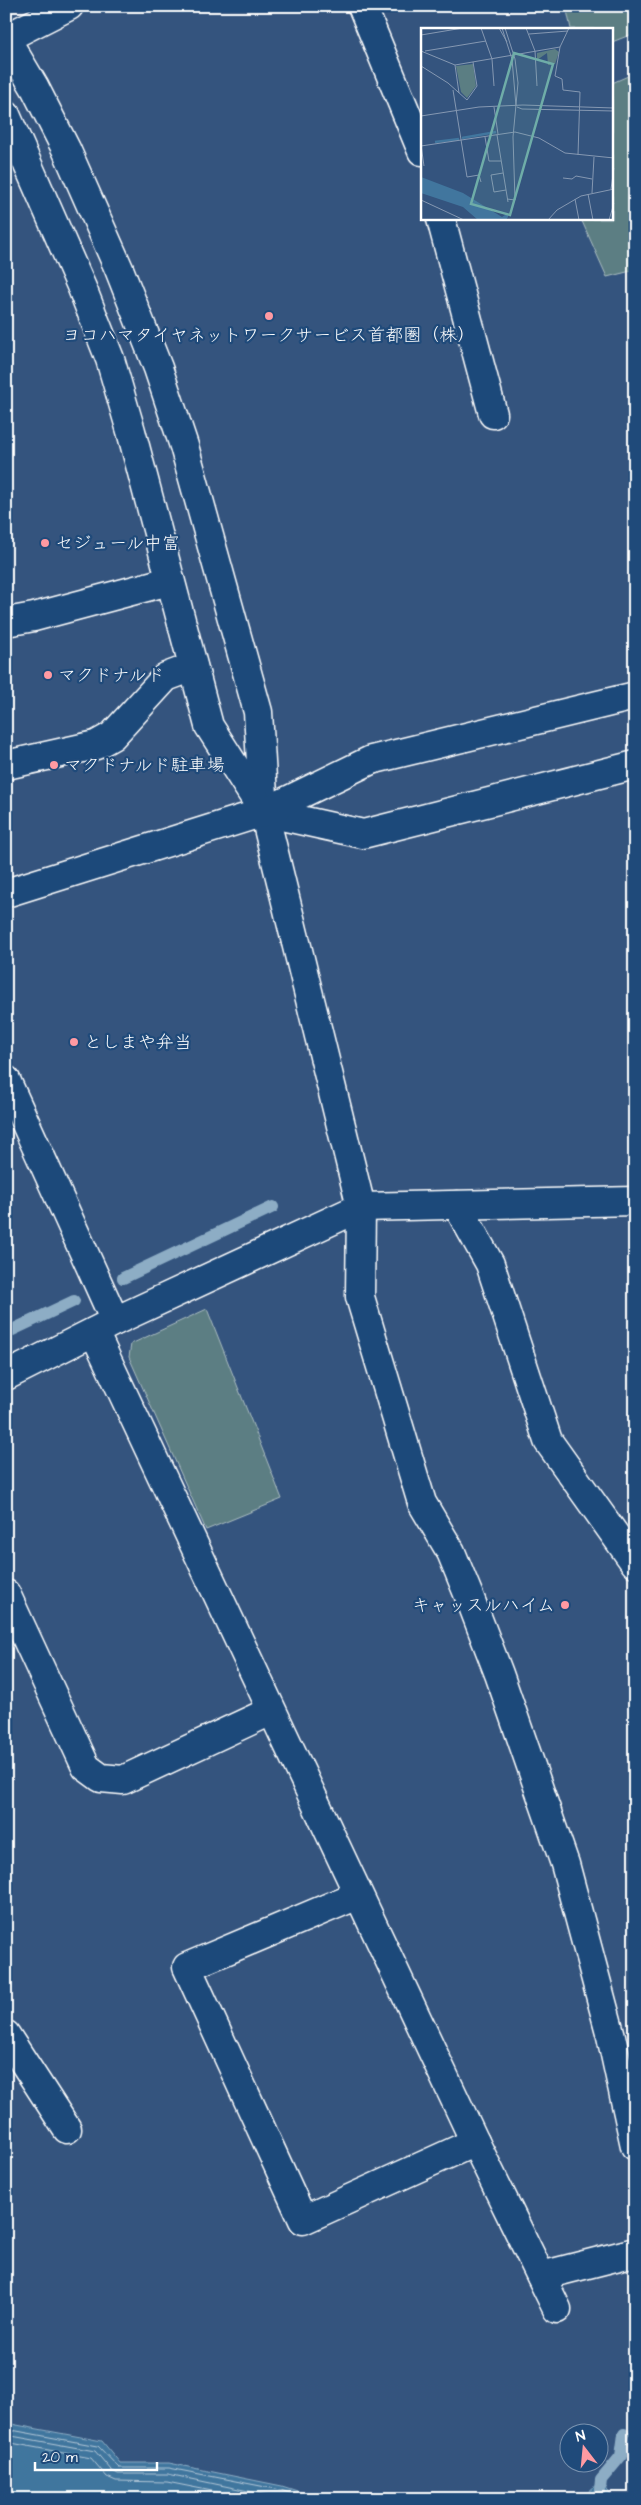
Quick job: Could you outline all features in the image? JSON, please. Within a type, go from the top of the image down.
[{"type":"street","points":[[69,6],[6,38],[35,88],[66,149],[120,269],[158,368],[184,446],[258,712],[264,812],[361,1207],[360,1297],[422,1502],[451,1552],[471,1601],[499,1674],[565,1864],[611,2036],[635,2146]]},
{"type":"street","points":[[362,6],[421,149]]},
{"type":"street","points":[[6,115],[82,288],[110,360],[131,431],[209,726],[264,812],[363,834],[635,764]]},
{"type":"street","points":[[440,220],[494,414]]},
{"type":"street","points":[[6,622],[34,618],[170,581]]},
{"type":"street","points":[[6,765],[96,745],[112,736],[166,677],[193,668]]},
{"type":"street","points":[[6,894],[264,812],[371,760],[635,696]]},
{"type":"street","points":[[6,1080],[104,1327],[270,1711],[475,2142],[557,2309]]},
{"type":"street","points":[[6,1376],[104,1327],[361,1207],[635,1201]]},
{"type":"street","points":[[457,1205],[490,1264],[548,1441],[635,1563]]},
{"type":"street","points":[[6,1594],[86,1767],[101,1778],[123,1780],[270,1711]]},
{"type":"street","points":[[358,1895],[188,1967],[303,2220],[475,2142]]},
{"type":"street","points":[[6,2035],[67,2130]]},
{"type":"street","points":[[542,2276],[635,2252]]},
{"type":"green space","points":[[566,6],[635,6],[635,33],[614,41],[614,28],[571,28]]},
{"type":"green space","points":[[635,73],[635,270],[607,277],[581,220],[614,220],[614,82]]},
{"type":"green space","points":[[207,1309],[282,1499],[206,1530],[129,1357],[131,1344]]},
{"type":"water","points":[[6,2423],[102,2441],[120,2463],[169,2463],[282,2486],[322,2499],[6,2499]]},
{"type":"water","points":[[601,2480],[612,2496],[612,2499],[581,2499]]},
{"type":"waterway","points":[[123,1278],[273,1207]]},
{"type":"waterway","points":[[6,1333],[74,1301]]},
{"type":"waterway","points":[[599,2499],[601,2480],[621,2456],[624,2434]]},
{"type":"place","name":"ヨコハマタイヤネットワークサービス首都圏（株）","points":[[269,316]]},
{"type":"place","name":"セジュール中富","points":[[45,543]]},
{"type":"place","name":"マクドナルド","points":[[48,675]]},
{"type":"place","name":"マクドナルド駐車場","points":[[54,765]]},
{"type":"place","name":"としまや弁当","points":[[74,1042]]},
{"type":"place","name":"キャッスルハイム","points":[[565,1605]]}]
